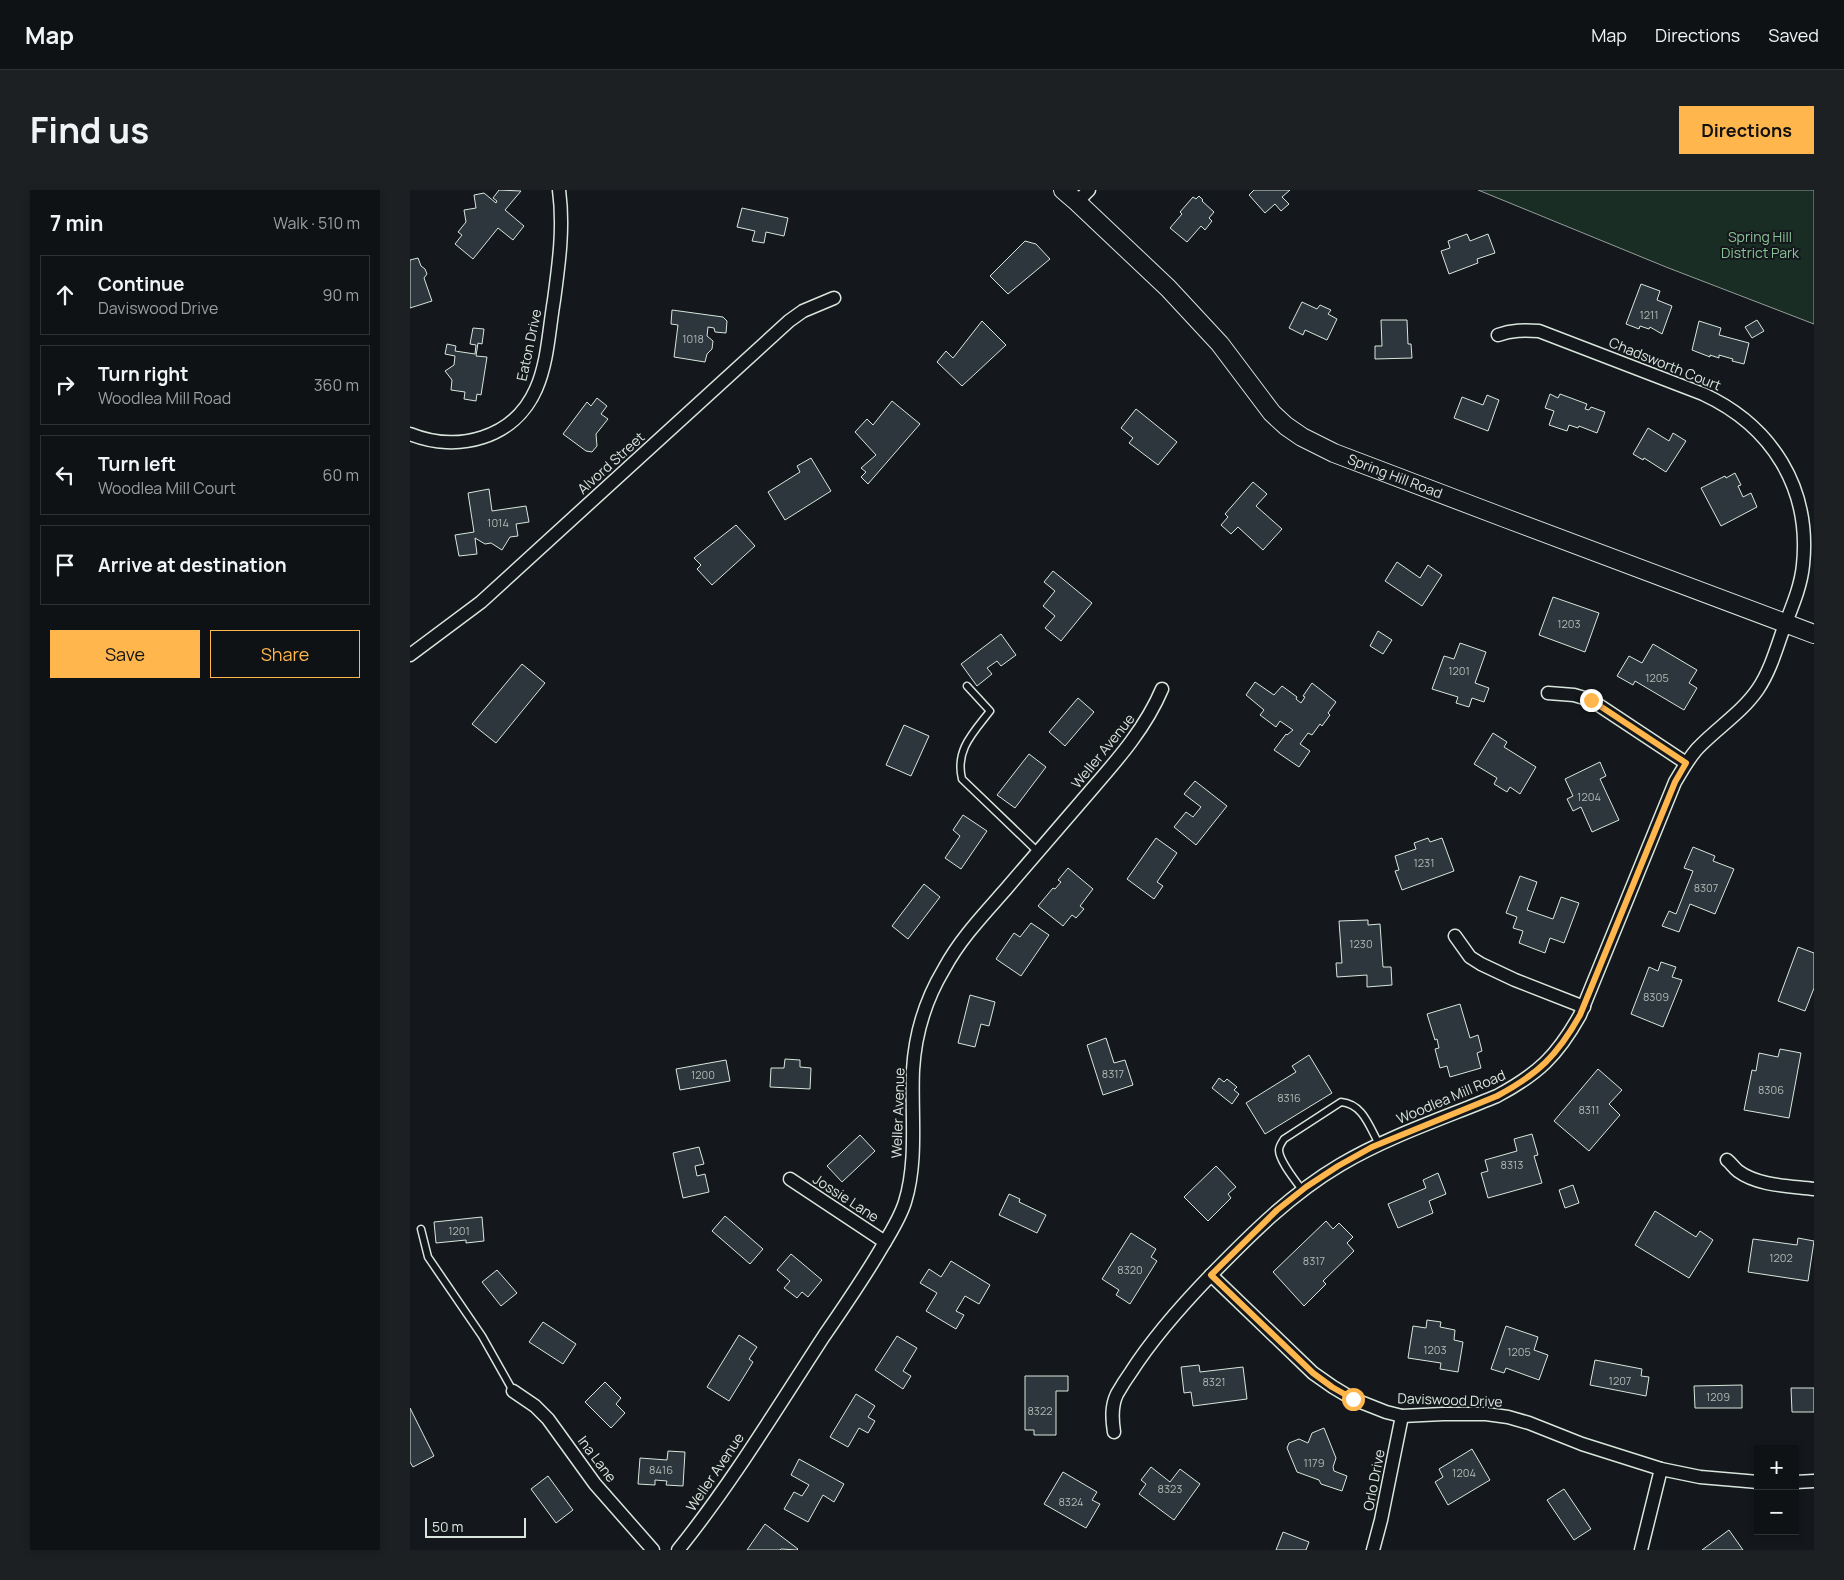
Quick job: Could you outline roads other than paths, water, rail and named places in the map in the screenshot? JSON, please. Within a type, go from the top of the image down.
[{"type":"main road","name":"Spring Hill Road","points":[[1062,190],[1083,196],[1220,344],[1272,413],[1302,437],[1334,453],[1814,634]]},
{"type":"street","name":"Eaton Drive","points":[[410,434],[440,443],[460,443],[481,439],[498,431],[512,420],[531,399],[542,368],[558,270],[562,210],[559,190]]},
{"type":"street","name":"Alvord Street","points":[[410,655],[481,602],[789,321],[803,311],[834,298]]},
{"type":"street","name":"Chadsworth Court","points":[[1498,335],[1524,330],[1539,331],[1703,394],[1723,403],[1754,426],[1784,464],[1797,497],[1802,519],[1804,542],[1803,566],[1799,587],[1786,624]]},
{"type":"street","name":"Woodlea Mill Road","points":[[1114,1432],[1112,1419],[1116,1395],[1158,1334],[1184,1303],[1263,1223],[1302,1190],[1338,1166],[1379,1144],[1497,1096],[1538,1071],[1555,1054],[1568,1037],[1584,1007],[1672,789],[1686,763],[1700,745],[1745,706],[1758,688],[1768,671],[1786,624]]},
{"type":"street","name":"Weller Avenue","points":[[678,1550],[726,1484],[869,1270],[898,1220],[906,1201],[910,1180],[913,1134],[913,1069],[922,1020],[932,992],[944,969],[972,928],[1110,769],[1144,725],[1162,690]]},
{"type":"street","points":[[1548,693],[1574,695],[1591,700],[1686,763]]},
{"type":"street","points":[[1455,936],[1470,957],[1482,964],[1515,980],[1584,1007]]},
{"type":"street","points":[[1728,1160],[1737,1171],[1750,1178],[1767,1183],[1814,1190]]},
{"type":"street","name":"Jossie Lane","points":[[790,1179],[885,1242]]},
{"type":"street","name":"Daviswood Drive","points":[[1211,1275],[1313,1373],[1353,1399],[1402,1416],[1486,1414],[1508,1417],[1660,1468],[1700,1476],[1754,1482]]},
{"type":"street","name":"Ina Lane","points":[[513,1391],[535,1406],[548,1419],[595,1484],[653,1550]]},
{"type":"street","name":"Orlo Drive","points":[[1373,1550],[1382,1520],[1402,1416]]},
{"type":"street","points":[[1641,1550],[1660,1468]]},
{"type":"street","points":[[1799,1482],[1814,1482]]},
{"type":"lane","points":[[966,686],[990,712],[968,740],[962,752],[959,768],[962,779],[1038,852]]},
{"type":"lane","points":[[1302,1190],[1282,1159],[1279,1150],[1280,1145],[1284,1139],[1341,1102],[1350,1103],[1360,1109],[1379,1144]]},
{"type":"lane","points":[[421,1229],[428,1257],[482,1336],[513,1391]]},
{"type":"park label","name":"Spring Hill District Park","points":[[1760,246]]}]
